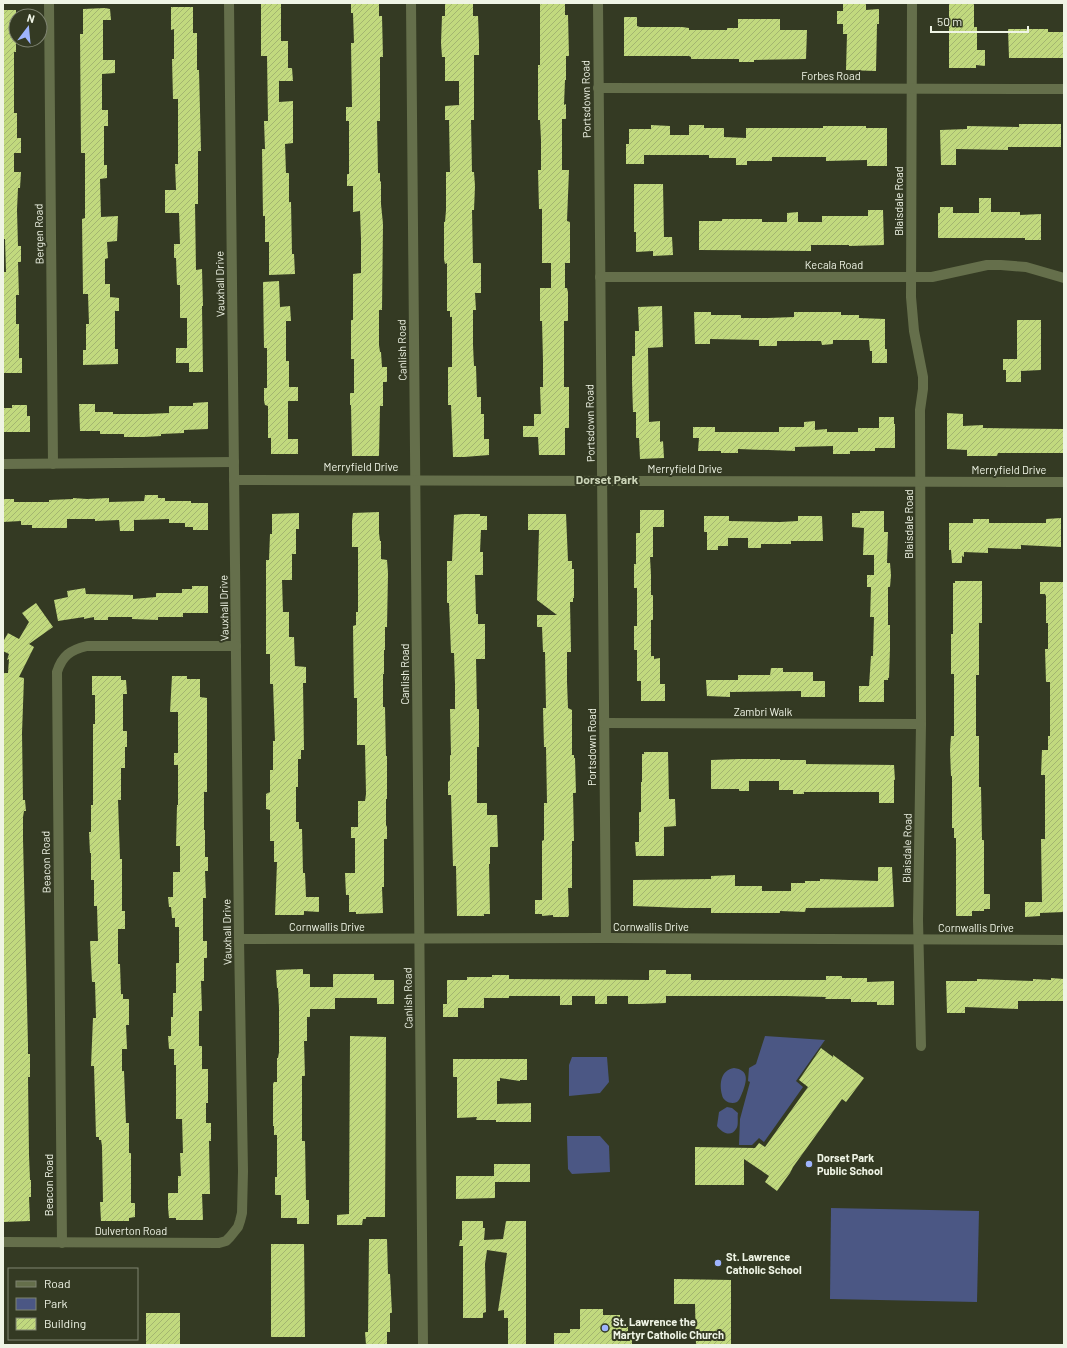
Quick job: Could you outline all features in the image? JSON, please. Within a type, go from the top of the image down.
[{"type":"street","name":"Bergen Road","points":[[49,3],[53,464]]},
{"type":"street","name":"Vauxhall Drive","points":[[229,3],[239,939],[243,1171],[242,1213]]},
{"type":"street","name":"Canlish Road","points":[[411,3],[423,1345]]},
{"type":"street","name":"Portsdown Road","points":[[598,3],[606,938]]},
{"type":"street","name":"Blaisdale Road","points":[[912,3],[911,298],[914,331],[923,376],[920,410],[921,724],[919,940],[921,1046]]},
{"type":"street","name":"Forbes Road","points":[[598,88],[1064,89]]},
{"type":"street","name":"Kecala Road","points":[[600,277],[932,277],[987,265],[1001,265],[1026,267],[1064,278]]},
{"type":"street","points":[[3,464],[234,462]]},
{"type":"street","name":"Merryfield Drive","points":[[234,480],[415,479],[1064,482]]},
{"type":"street","name":"Beacon Road","points":[[62,1243],[56,672],[60,662],[66,656],[76,648],[87,646],[236,646]]},
{"type":"street","name":"Zambri Walk","points":[[604,723],[921,724]]},
{"type":"street","name":"Cornwallis Drive","points":[[239,939],[606,938],[1064,940]]},
{"type":"street","name":"Dulverton Road","points":[[3,1242],[219,1243],[226,1240],[235,1232],[242,1213]]},
{"type":"green space","points":[[765,1036],[825,1040],[796,1081],[803,1087],[764,1142],[759,1138],[752,1145],[739,1145],[740,1119],[750,1082],[748,1081],[749,1068],[756,1064]]},
{"type":"green space","points":[[572,1057],[607,1057],[609,1082],[600,1093],[569,1096],[569,1065]]},
{"type":"green space","points":[[734,1068],[742,1071],[746,1076],[746,1079],[740,1099],[735,1103],[732,1103],[724,1099],[722,1095],[721,1082],[726,1071]]},
{"type":"green space","points":[[727,1107],[732,1108],[738,1113],[737,1128],[734,1132],[729,1134],[723,1132],[717,1126],[719,1112]]},
{"type":"green space","points":[[567,1136],[600,1136],[609,1146],[610,1172],[572,1174],[568,1169]]},
{"type":"green space","points":[[831,1208],[979,1211],[977,1302],[830,1299]]},
{"type":"building","points":[[261,3],[281,3],[281,41],[288,41],[288,68],[292,68],[293,81],[279,81],[279,102],[293,101],[293,143],[285,144],[286,173],[289,173],[292,254],[294,254],[295,274],[269,275],[269,242],[265,242],[265,216],[263,216],[262,149],[265,149],[264,121],[268,121],[267,56],[261,56]]},
{"type":"building","points":[[351,3],[379,3],[379,16],[382,16],[383,57],[380,57],[380,121],[377,121],[378,173],[380,173],[380,182],[381,181],[383,224],[382,310],[379,310],[379,345],[382,367],[387,367],[387,382],[383,382],[383,406],[380,406],[379,456],[352,456],[350,393],[354,393],[354,359],[351,359],[351,320],[353,320],[353,274],[361,273],[361,239],[360,211],[353,212],[353,186],[347,186],[347,174],[349,174],[349,121],[346,121],[346,107],[352,107],[351,43],[354,43],[353,13],[351,13]]},
{"type":"building","points":[[445,3],[473,3],[473,16],[478,16],[479,55],[474,55],[474,120],[471,120],[472,172],[474,172],[475,186],[474,210],[472,210],[473,263],[481,263],[481,293],[475,293],[476,310],[473,310],[473,345],[474,366],[476,366],[477,397],[481,397],[481,414],[484,414],[484,439],[489,439],[489,455],[464,457],[453,457],[451,405],[448,405],[448,367],[452,367],[452,317],[450,317],[450,311],[447,311],[447,263],[445,264],[444,259],[446,172],[450,172],[449,120],[445,120],[445,106],[459,105],[459,81],[445,81],[445,57],[442,57],[441,43],[442,16],[445,16]]},
{"type":"building","points":[[540,3],[565,3],[565,15],[568,15],[569,56],[566,56],[564,105],[566,104],[566,119],[562,119],[562,170],[569,170],[567,221],[570,222],[570,263],[565,263],[565,288],[567,288],[568,292],[568,321],[564,321],[564,387],[569,387],[569,428],[565,428],[565,455],[539,455],[538,437],[523,437],[523,426],[534,426],[534,414],[541,414],[540,387],[543,387],[543,361],[542,321],[540,321],[540,288],[551,288],[551,263],[542,263],[542,209],[539,209],[538,170],[541,170],[540,120],[538,120]]},
{"type":"building","points":[[843,3],[866,3],[866,10],[879,9],[879,24],[877,24],[876,71],[846,70],[847,34],[843,34],[843,24],[837,24],[837,11],[843,11]]},
{"type":"building","points":[[949,3],[974,3],[974,27],[977,27],[977,50],[985,50],[985,66],[976,65],[976,68],[949,68]]},
{"type":"building","points":[[171,7],[193,7],[193,33],[197,33],[197,70],[199,70],[201,151],[198,151],[198,204],[195,204],[196,270],[202,269],[203,372],[189,372],[189,363],[176,363],[176,348],[187,348],[187,318],[180,318],[180,285],[177,285],[176,258],[174,258],[174,244],[180,244],[179,213],[165,213],[165,190],[176,190],[175,164],[178,164],[178,99],[173,99],[172,59],[174,59],[174,29],[171,30]]},
{"type":"building","points":[[83,9],[110,9],[111,20],[103,20],[103,60],[115,60],[115,73],[102,74],[102,110],[108,110],[108,126],[104,126],[104,165],[107,165],[107,178],[100,179],[101,217],[118,216],[117,241],[107,242],[108,258],[105,259],[105,284],[110,284],[110,297],[119,298],[119,311],[115,311],[115,349],[118,349],[118,364],[83,365],[83,350],[86,350],[86,324],[89,324],[88,294],[83,294],[82,219],[85,218],[85,153],[81,153],[80,34],[83,34]]},
{"type":"building","points":[[3,10],[8,10],[8,48],[16,48],[16,52],[14,52],[14,113],[17,113],[17,138],[21,138],[21,153],[14,153],[14,172],[21,172],[20,188],[18,188],[17,210],[18,246],[21,246],[21,262],[18,262],[19,295],[16,295],[16,324],[19,324],[19,358],[22,358],[22,373],[3,373],[3,272],[6,272],[5,239],[3,239]]},
{"type":"building","points":[[624,17],[637,17],[637,26],[640,27],[682,27],[689,28],[689,30],[727,30],[727,28],[738,28],[738,19],[780,19],[780,30],[807,30],[806,59],[754,60],[754,62],[739,62],[739,59],[691,59],[689,56],[624,56]]},
{"type":"building","points":[[1008,29],[1048,29],[1048,32],[1064,32],[1064,58],[1009,58]]},
{"type":"building","points":[[1019,124],[1061,124],[1061,147],[1008,147],[1008,150],[956,149],[956,165],[941,165],[940,130],[967,129],[967,126],[1019,127]]},
{"type":"building","points":[[651,125],[670,126],[670,135],[689,135],[689,125],[704,125],[704,128],[724,128],[724,137],[746,138],[746,128],[823,128],[823,126],[866,126],[866,128],[887,128],[887,166],[867,166],[867,160],[826,161],[826,157],[772,157],[772,161],[747,161],[747,165],[736,165],[736,158],[709,158],[709,155],[644,155],[644,164],[626,164],[626,144],[629,144],[629,129],[651,129]]},
{"type":"building","points":[[634,184],[663,184],[664,237],[672,237],[673,255],[653,256],[653,251],[636,252],[636,232],[634,232]]},
{"type":"building","points":[[979,198],[991,198],[991,212],[1020,212],[1020,215],[1041,214],[1041,240],[1025,240],[1025,238],[938,238],[938,213],[940,213],[940,207],[953,207],[953,213],[979,213]]},
{"type":"building","points":[[868,210],[883,210],[884,245],[811,245],[811,251],[699,250],[699,221],[722,221],[722,219],[762,219],[762,222],[787,222],[787,213],[798,212],[798,222],[822,222],[822,216],[868,216]]},
{"type":"building","points":[[279,281],[280,307],[290,306],[291,321],[286,321],[286,361],[289,361],[289,387],[298,387],[298,401],[288,401],[288,439],[298,439],[298,454],[271,454],[271,438],[268,438],[268,406],[265,405],[264,401],[264,388],[267,388],[267,348],[264,348],[263,282]]},
{"type":"building","points":[[662,306],[663,347],[648,348],[649,422],[660,421],[660,442],[663,441],[664,458],[640,459],[639,438],[636,438],[636,412],[633,412],[632,381],[632,356],[635,356],[635,331],[639,331],[638,307]]},
{"type":"building","points":[[694,312],[711,312],[711,315],[741,315],[741,318],[768,318],[794,317],[794,312],[841,312],[841,315],[859,315],[859,318],[885,319],[885,349],[887,349],[887,363],[872,363],[872,351],[870,351],[869,340],[833,340],[833,344],[822,345],[821,341],[777,341],[777,346],[759,346],[759,340],[710,339],[710,344],[695,344]]},
{"type":"building","points":[[1017,320],[1041,320],[1041,370],[1021,371],[1021,382],[1006,382],[1006,370],[1003,370],[1003,359],[1017,359]]},
{"type":"building","points":[[208,402],[208,429],[184,430],[184,433],[161,434],[161,436],[144,437],[124,437],[124,434],[100,434],[100,431],[80,431],[79,404],[95,404],[95,412],[113,412],[113,414],[147,414],[169,413],[169,406],[193,406],[193,403]]},
{"type":"building","points":[[12,405],[27,405],[27,416],[30,416],[30,432],[3,432],[3,408],[12,408]]},
{"type":"building","points":[[947,413],[963,414],[963,426],[983,425],[983,428],[1064,429],[1064,453],[998,453],[997,456],[967,456],[967,450],[947,449]]},
{"type":"building","points":[[879,417],[894,417],[895,448],[875,448],[875,451],[850,451],[850,454],[833,454],[833,446],[795,447],[795,451],[738,449],[738,453],[721,453],[721,451],[698,451],[699,438],[693,438],[693,427],[715,427],[715,432],[779,432],[779,427],[804,427],[804,422],[815,421],[815,430],[827,429],[827,432],[858,432],[858,428],[879,428]]},
{"type":"building","points":[[145,495],[158,495],[158,498],[165,498],[165,501],[191,501],[191,503],[208,503],[208,530],[193,530],[193,527],[185,527],[185,523],[169,523],[169,519],[134,520],[134,531],[120,531],[119,520],[95,521],[95,519],[67,519],[67,528],[32,528],[32,525],[21,525],[21,521],[3,522],[3,499],[14,499],[14,502],[49,502],[49,500],[73,498],[109,498],[109,502],[144,501]]},
{"type":"building","points":[[640,510],[664,510],[664,527],[653,527],[653,557],[650,557],[651,595],[653,595],[651,656],[654,656],[654,659],[660,658],[660,684],[665,684],[665,701],[641,701],[641,681],[637,681],[637,650],[634,650],[634,626],[637,626],[637,588],[634,588],[634,564],[636,564],[636,533],[640,533]]},
{"type":"building","points":[[860,511],[884,511],[884,532],[888,532],[887,563],[890,563],[891,575],[890,587],[888,587],[888,625],[890,625],[890,649],[889,678],[888,680],[884,680],[884,702],[859,702],[859,686],[869,686],[871,656],[873,656],[874,617],[870,617],[871,587],[867,587],[867,575],[874,575],[874,555],[863,555],[864,528],[852,527],[852,513],[860,513]]},
{"type":"building","points":[[379,512],[381,559],[387,560],[388,573],[387,627],[385,627],[383,674],[383,707],[385,707],[387,756],[387,839],[384,839],[384,887],[382,887],[383,913],[356,914],[356,912],[349,912],[349,895],[346,895],[345,873],[355,873],[355,838],[351,838],[351,827],[358,827],[358,801],[365,801],[366,794],[365,745],[357,745],[357,698],[354,698],[353,626],[356,625],[356,612],[358,612],[358,547],[352,547],[352,521],[353,513]]},
{"type":"building","points":[[299,513],[299,529],[296,529],[296,554],[292,554],[292,580],[282,580],[283,612],[289,612],[289,637],[294,637],[295,666],[306,667],[306,683],[303,683],[304,750],[301,750],[301,759],[298,759],[296,822],[299,822],[299,829],[302,829],[303,873],[305,873],[306,897],[319,897],[319,912],[304,911],[304,915],[275,915],[277,862],[274,862],[274,841],[270,841],[270,810],[266,809],[266,794],[270,792],[270,770],[273,770],[273,741],[275,741],[273,684],[270,684],[270,654],[266,654],[266,560],[269,560],[270,534],[272,534],[272,514]]},
{"type":"building","points":[[480,514],[480,516],[487,516],[487,530],[481,530],[480,552],[483,552],[483,575],[475,575],[476,614],[478,614],[478,624],[485,624],[485,659],[476,659],[477,709],[479,709],[477,803],[487,803],[487,815],[497,815],[498,847],[490,847],[490,914],[484,914],[484,916],[457,916],[456,866],[453,866],[451,795],[448,795],[451,755],[450,709],[455,709],[455,684],[454,653],[451,653],[449,603],[447,603],[447,561],[452,561],[454,515]]},
{"type":"building","points":[[528,514],[566,514],[568,561],[572,561],[572,569],[574,569],[574,598],[573,602],[570,602],[571,652],[567,652],[567,682],[568,708],[572,710],[572,755],[574,755],[575,758],[576,793],[573,793],[574,841],[572,841],[572,888],[568,888],[568,917],[553,917],[553,915],[542,916],[542,914],[535,914],[535,900],[542,900],[542,841],[544,840],[544,803],[547,803],[546,747],[544,747],[543,708],[546,708],[545,652],[543,652],[542,627],[537,627],[537,615],[557,615],[537,600],[539,530],[528,530]]},
{"type":"building","points":[[704,516],[729,516],[729,521],[780,522],[798,521],[798,516],[822,516],[823,541],[791,541],[791,544],[761,544],[761,548],[748,548],[748,538],[728,538],[728,546],[718,546],[718,550],[707,550],[707,532],[704,532]]},
{"type":"building","points":[[1061,518],[1061,547],[1021,545],[1021,549],[988,548],[988,553],[964,552],[964,557],[962,556],[962,563],[952,563],[951,550],[949,550],[949,523],[973,523],[973,519],[989,519],[989,523],[1046,523],[1046,519]]},
{"type":"building","points":[[955,581],[982,581],[982,623],[979,623],[979,675],[976,675],[976,736],[979,736],[979,787],[981,787],[982,840],[984,840],[984,894],[990,894],[990,909],[984,909],[984,911],[972,911],[972,916],[956,916],[956,838],[954,838],[954,828],[952,828],[952,776],[950,750],[951,736],[954,736],[954,674],[951,674],[951,634],[953,634],[953,583],[955,583]]},
{"type":"building","points":[[1040,582],[1064,582],[1064,912],[1040,913],[1040,916],[1025,917],[1025,902],[1042,902],[1041,839],[1045,839],[1045,775],[1041,775],[1042,750],[1048,750],[1048,736],[1050,736],[1050,682],[1046,682],[1045,649],[1048,649],[1048,623],[1046,623],[1046,596],[1045,594],[1040,594]]},
{"type":"building","points":[[192,586],[208,586],[208,613],[183,613],[183,617],[158,617],[158,620],[132,619],[132,617],[108,617],[108,620],[94,620],[94,617],[84,619],[84,617],[58,621],[54,600],[68,597],[67,591],[85,588],[86,594],[133,595],[133,599],[156,597],[156,593],[182,593],[182,589],[192,589]]},
{"type":"building","points":[[36,603],[53,627],[29,644],[34,647],[19,677],[24,678],[22,733],[23,800],[25,800],[26,811],[24,811],[23,817],[23,839],[28,1054],[30,1054],[30,1077],[28,1077],[29,1155],[31,1180],[31,1197],[29,1197],[30,1221],[3,1222],[3,673],[8,673],[9,659],[7,660],[9,654],[3,651],[3,642],[8,633],[19,639],[29,622],[22,613]]},
{"type":"building","points":[[771,668],[783,668],[783,672],[813,672],[813,681],[825,681],[825,697],[801,697],[801,691],[730,692],[730,697],[707,696],[706,680],[738,680],[738,675],[770,675]]},
{"type":"building","points":[[92,676],[121,676],[121,680],[126,680],[127,694],[123,694],[123,731],[127,731],[127,747],[125,747],[125,768],[121,768],[121,800],[118,800],[120,859],[122,859],[122,911],[125,911],[125,929],[118,929],[118,964],[120,964],[121,994],[123,994],[123,999],[129,999],[129,1025],[126,1025],[127,1049],[122,1049],[122,1071],[124,1071],[126,1123],[129,1123],[129,1153],[131,1153],[131,1203],[135,1203],[135,1217],[129,1218],[129,1221],[101,1221],[100,1202],[103,1202],[102,1146],[99,1137],[96,1137],[94,1066],[91,1066],[93,1018],[96,1018],[95,982],[92,982],[90,941],[98,941],[97,906],[94,906],[94,880],[91,880],[89,832],[91,832],[91,805],[93,805],[93,724],[95,724],[95,695],[92,695]]},
{"type":"building","points":[[172,676],[187,676],[187,679],[200,679],[200,697],[207,698],[207,792],[204,792],[204,830],[205,857],[208,857],[208,871],[205,871],[206,898],[203,898],[203,941],[207,941],[207,958],[204,958],[204,981],[201,981],[202,1011],[199,1011],[199,1046],[202,1046],[202,1069],[208,1069],[208,1103],[206,1103],[206,1123],[211,1123],[211,1141],[209,1141],[210,1194],[202,1194],[203,1220],[176,1220],[176,1218],[169,1218],[168,1207],[168,1193],[178,1193],[178,1176],[181,1176],[180,1153],[183,1153],[182,1119],[176,1119],[176,1065],[174,1065],[174,1049],[169,1049],[168,1036],[171,1036],[173,993],[176,993],[176,963],[179,963],[179,927],[175,927],[175,918],[172,918],[168,897],[173,897],[173,872],[180,872],[180,846],[176,846],[178,765],[174,765],[174,753],[178,753],[178,712],[170,712]]},
{"type":"building","points":[[644,752],[668,752],[669,799],[675,799],[676,826],[664,827],[664,856],[636,856],[635,842],[639,842],[642,754],[644,754]]},
{"type":"building","points":[[711,760],[806,760],[806,764],[894,765],[894,803],[879,803],[879,792],[804,792],[804,794],[793,794],[793,790],[779,790],[779,781],[749,781],[749,791],[739,791],[739,789],[711,789]]},
{"type":"building","points":[[878,867],[892,867],[894,907],[806,908],[805,912],[780,911],[780,913],[711,913],[711,908],[633,906],[633,880],[711,879],[711,876],[735,875],[735,886],[762,886],[762,891],[791,891],[791,883],[820,881],[820,879],[878,881]]},
{"type":"building","points":[[303,969],[303,974],[310,974],[310,987],[333,987],[333,974],[374,974],[374,980],[394,980],[394,1004],[377,1004],[377,998],[335,998],[335,1009],[310,1009],[310,1017],[307,1017],[307,1041],[304,1041],[305,1076],[302,1076],[302,1141],[305,1141],[306,1200],[309,1200],[309,1224],[297,1224],[297,1218],[281,1218],[281,1195],[275,1195],[275,1177],[277,1177],[277,1135],[274,1135],[273,1126],[273,1084],[274,1082],[277,1082],[277,1058],[279,1052],[279,1008],[276,970]]},
{"type":"building","points":[[649,970],[666,970],[666,974],[691,974],[691,980],[826,980],[826,976],[842,976],[842,978],[867,978],[867,982],[894,981],[894,1005],[877,1005],[877,1002],[851,1002],[851,999],[786,996],[666,996],[666,1003],[628,1004],[628,996],[607,996],[607,1004],[595,1004],[595,996],[572,996],[572,1005],[560,1005],[560,996],[509,996],[509,998],[484,998],[484,1008],[458,1008],[458,1017],[443,1017],[443,1004],[447,1004],[447,980],[467,980],[467,977],[509,975],[509,979],[649,980]]},
{"type":"building","points":[[1051,978],[1064,979],[1064,1001],[1018,1001],[1018,1009],[965,1007],[965,1013],[947,1013],[946,981],[977,981],[977,979],[1033,981],[1033,979],[1051,980]]},
{"type":"building","points":[[350,1036],[386,1037],[385,1217],[366,1217],[366,1219],[363,1219],[362,1225],[337,1225],[337,1215],[349,1214]]},
{"type":"building","points":[[821,1048],[864,1078],[846,1102],[842,1099],[777,1191],[765,1182],[769,1176],[744,1159],[744,1185],[695,1185],[695,1147],[755,1148],[759,1143],[765,1147],[808,1087],[799,1080]]},
{"type":"building","points":[[453,1059],[527,1059],[527,1080],[520,1081],[500,1078],[500,1081],[497,1081],[497,1104],[531,1103],[531,1122],[496,1122],[496,1120],[476,1120],[477,1117],[457,1118],[457,1077],[453,1077]]},
{"type":"building","points":[[494,1164],[530,1164],[530,1182],[495,1182],[495,1198],[456,1199],[456,1176],[494,1176]]},
{"type":"building","points":[[462,1221],[483,1221],[483,1228],[485,1228],[484,1240],[503,1239],[506,1221],[526,1221],[526,1345],[508,1345],[508,1318],[504,1318],[504,1310],[498,1311],[507,1253],[487,1250],[485,1264],[486,1312],[483,1313],[483,1318],[463,1318],[463,1246],[459,1246],[460,1240],[462,1240]]},
{"type":"building","points":[[369,1239],[387,1239],[388,1274],[390,1274],[392,1313],[390,1313],[390,1332],[387,1332],[387,1345],[366,1345],[365,1332],[368,1332]]},
{"type":"building","points":[[271,1244],[304,1244],[305,1337],[271,1337]]},
{"type":"building","points":[[674,1279],[731,1280],[731,1345],[696,1345],[695,1304],[674,1304]]},
{"type":"building","name":"St. Lawrence the Martyr Catholic Church","points":[[580,1309],[603,1309],[603,1315],[620,1315],[620,1327],[628,1327],[628,1332],[632,1336],[632,1345],[554,1345],[554,1333],[570,1333],[570,1329],[580,1329]]},
{"type":"building","points":[[146,1313],[180,1313],[180,1345],[146,1345]]},
{"type":"place","name":"Dorset Park Public School","points":[[809,1164]]},
{"type":"place","name":"St. Lawrence Catholic School","points":[[718,1263]]},
{"type":"place","name":"St. Lawrence the Martyr Catholic Church","points":[[605,1328]]},
{"type":"district","name":"Dorset Park","points":[[607,480]]}]
